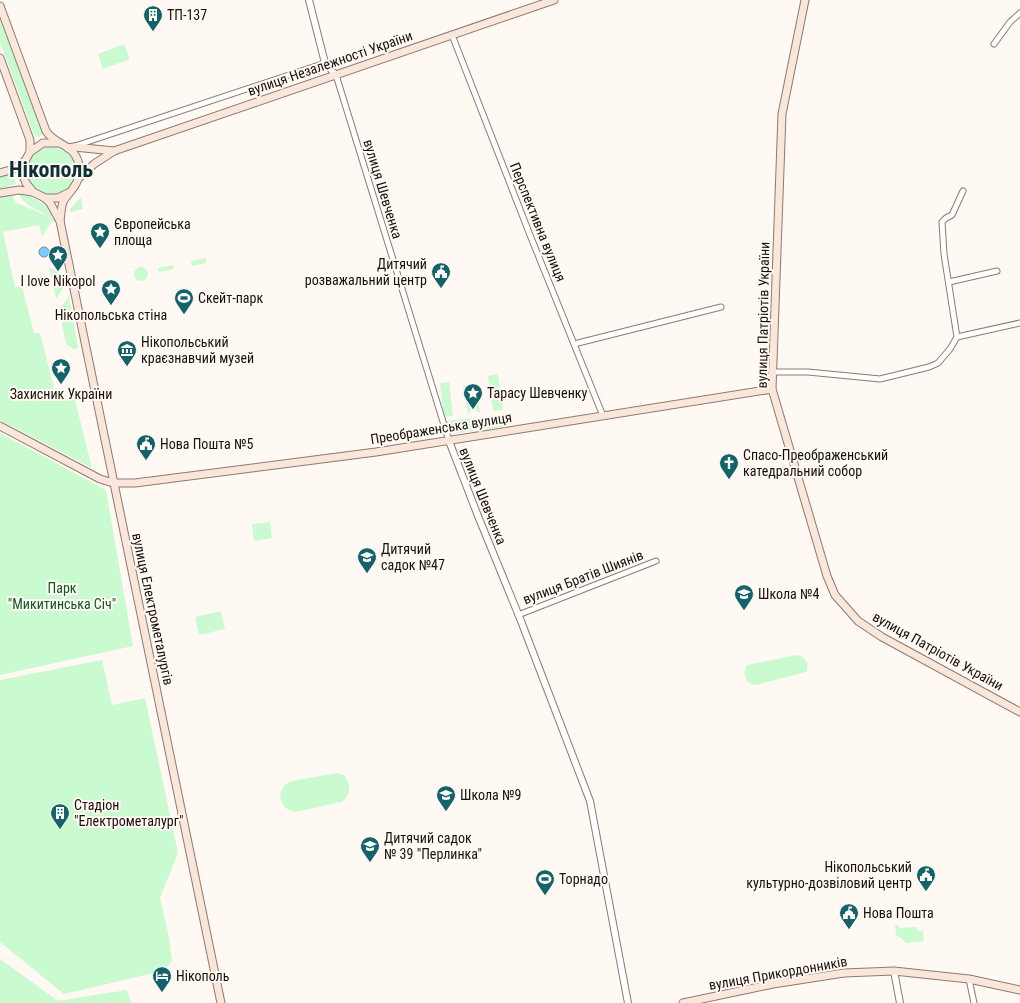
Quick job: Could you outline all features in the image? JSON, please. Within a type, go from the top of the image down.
[{"type":"main road","name":"вулиця Незалежності України","points":[[114,151],[554,0]]},
{"type":"main road","name":"вулиця Патріотів України","points":[[805,0],[782,114],[772,388],[827,576],[835,595],[858,621],[882,637],[1020,712]]},
{"type":"main road","points":[[0,6],[44,128],[48,134],[59,143]]},
{"type":"main road","points":[[0,58],[28,134],[30,152]]},
{"type":"main road","points":[[33,192],[29,188],[24,178],[23,167],[30,152],[43,143],[59,143],[71,147],[114,151]]},
{"type":"main road","points":[[71,147],[80,167],[79,178]]},
{"type":"main road","name":"вулиця Електрометалургів","points":[[60,221],[64,202],[68,193],[74,188],[79,178],[94,164],[114,151]]},
{"type":"main road","points":[[0,173],[14,168],[25,161]]},
{"type":"main road","points":[[0,193],[19,190],[33,192]]},
{"type":"main road","name":"вулиця Електрометалургів","points":[[33,192],[45,198],[60,221],[221,1003]]},
{"type":"main road","points":[[45,198],[58,198],[68,193]]},
{"type":"main road","name":"Преображенська вулиця","points":[[113,483],[135,483],[376,452],[772,388]]},
{"type":"main road","points":[[0,426],[100,479],[113,483]]},
{"type":"main road","name":"вулиця Прикордонників","points":[[683,1003],[773,984],[844,973],[894,970],[969,979],[1020,990]]},
{"type":"street","name":"вулиця Шевченка","points":[[308,0],[325,63],[336,75],[449,441],[590,801],[628,1003]]},
{"type":"street","points":[[994,44],[1010,22],[1020,13]]},
{"type":"street","name":"Перспективна вулиця","points":[[452,35],[527,228],[603,416]]},
{"type":"street","points":[[71,147],[325,63]]},
{"type":"street","points":[[773,372],[808,372],[880,379],[929,367],[938,362],[950,349],[957,337],[944,254],[942,222],[952,215],[963,191]]},
{"type":"street","points":[[948,282],[997,271]]},
{"type":"street","points":[[574,344],[721,307]]},
{"type":"street","points":[[957,337],[1020,323]]},
{"type":"street","name":"вулиця Братів Шиянів","points":[[518,615],[656,561]]},
{"type":"street","points":[[894,970],[900,1003]]},
{"type":"street","points":[[969,979],[974,1003]]},
{"type":"green space","points":[[0,14],[43,131],[42,135],[40,136],[34,135],[0,42]]},
{"type":"green space","points":[[124,44],[130,59],[103,69],[98,54]]},
{"type":"green space","points":[[47,147],[57,147],[69,154],[76,166],[76,176],[69,188],[57,195],[47,195],[39,191],[32,184],[28,176],[28,166],[32,158],[39,151]]},
{"type":"green space","points":[[12,171],[16,184],[0,189],[0,175]]},
{"type":"green space","points":[[18,192],[28,195],[43,204],[51,212],[53,216],[50,217],[60,221],[51,222],[42,237],[39,225],[3,232],[15,287],[22,287],[34,333],[40,333],[57,400],[74,396],[92,468],[0,420],[0,197],[12,193],[15,202],[47,216],[23,200]]},
{"type":"green space","points":[[81,197],[83,209],[70,212],[70,209]]},
{"type":"green space","points":[[206,258],[206,263],[192,266],[191,261]]},
{"type":"green space","points":[[173,265],[174,269],[159,272],[158,268]]},
{"type":"green space","points":[[49,267],[63,276],[51,278]]},
{"type":"green space","points":[[141,267],[146,269],[148,274],[146,279],[141,281],[136,279],[134,274],[136,269]]},
{"type":"green space","points":[[65,285],[56,299],[54,288]]},
{"type":"green space","points":[[69,296],[78,347],[75,350],[66,344],[59,310]]},
{"type":"green space","points":[[498,374],[503,410],[493,411],[488,376]]},
{"type":"green space","points":[[449,382],[453,416],[444,417],[440,383]]},
{"type":"green space","points":[[476,385],[477,395],[465,396],[463,386]]},
{"type":"green space","points":[[478,399],[480,413],[476,411],[475,407],[470,408],[471,411],[468,414],[466,401]]},
{"type":"green space","points":[[503,415],[503,427],[478,430],[476,418]]},
{"type":"green space","points":[[472,418],[474,431],[449,434],[446,421]]},
{"type":"green space","name":"Парк \"Микитинська Січ\"","points":[[0,433],[106,490],[133,646],[0,675]]},
{"type":"green space","points":[[270,522],[272,538],[254,541],[252,524]]},
{"type":"green space","points":[[221,611],[225,629],[199,635],[195,617]]},
{"type":"green space","points":[[797,655],[806,661],[806,672],[755,685],[749,682],[745,677],[745,668],[747,665]]},
{"type":"green space","points":[[102,660],[112,705],[145,698],[178,853],[160,898],[169,937],[172,961],[163,971],[64,994],[0,942],[0,680]]},
{"type":"green space","points":[[337,773],[345,776],[349,784],[349,793],[341,802],[296,812],[285,807],[282,803],[280,798],[281,793],[286,784],[292,781]]},
{"type":"green space","points":[[895,925],[899,925],[899,928],[917,927],[917,931],[923,931],[924,941],[906,943],[896,935]]},
{"type":"green space","points":[[0,959],[58,1001],[126,990],[132,1003],[0,1003]]},
{"type":"water","points":[[42,247],[46,247],[48,248],[48,256],[42,257],[39,254],[39,250]]},
{"type":"place","name":"ТП-137","points":[[153,32]]},
{"type":"place","name":"Європейська площа","points":[[100,249]]},
{"type":"place","name":"I love Nikopol","points":[[58,272]]},
{"type":"place","name":"Дитячий розважальний центр","points":[[441,289]]},
{"type":"place","name":"Нікопольська стіна","points":[[111,306]]},
{"type":"place","name":"Скейт-парк","points":[[184,315]]},
{"type":"place","name":"Нiкопольський краєзнавчий музей","points":[[127,367]]},
{"type":"place","name":"Захисник України","points":[[61,385]]},
{"type":"place","name":"Тарасу Шевченку","points":[[473,410]]},
{"type":"place","name":"Нова Пошта №5","points":[[146,461]]},
{"type":"place","name":"Спасо-Преображенський катедральний собор","points":[[729,480]]},
{"type":"place","name":"Дитячий садок №47","points":[[367,574]]},
{"type":"place","name":"Школа №4","points":[[744,611]]},
{"type":"place","name":"Школа №9","points":[[446,812]]},
{"type":"place","name":"Стадіон \"Електрометалург\"","points":[[60,830]]},
{"type":"place","name":"Дитячий садок № 39 \"Перлинка\"","points":[[370,863]]},
{"type":"place","name":"Нікопольський культурно-дозвіловий центр","points":[[926,892]]},
{"type":"place","name":"Торнадо","points":[[545,896]]},
{"type":"place","name":"Нова Пошта","points":[[849,930]]},
{"type":"place","name":"Нікополь","points":[[162,993]]},
{"type":"district","name":"Нікополь","points":[[51,169]]}]
